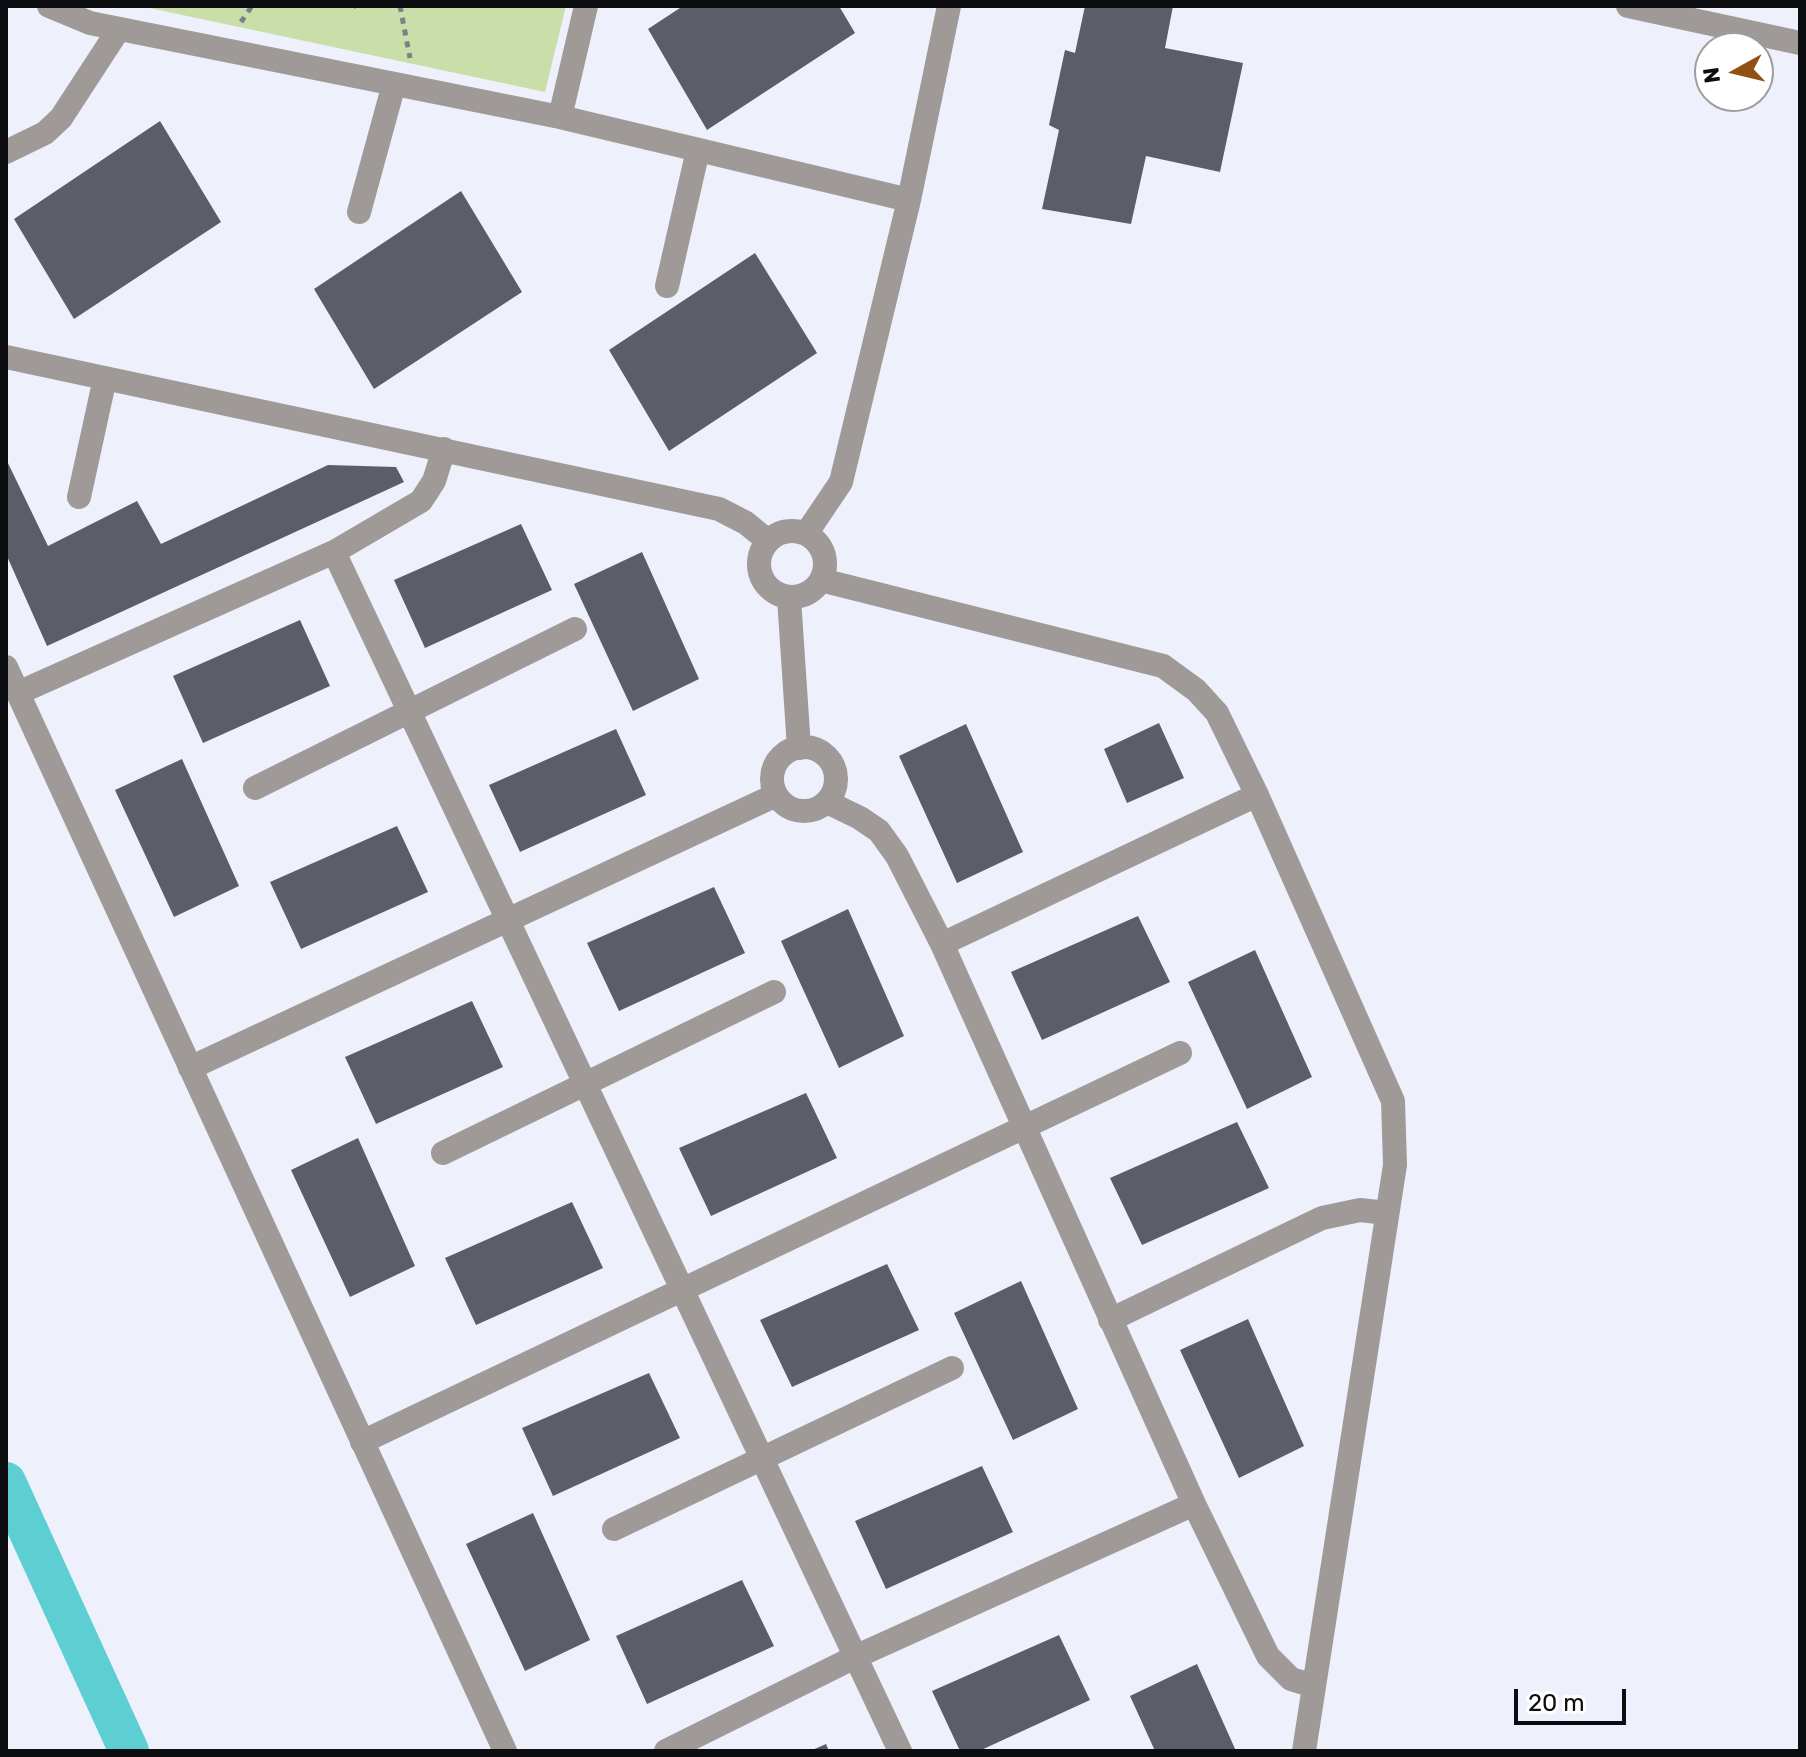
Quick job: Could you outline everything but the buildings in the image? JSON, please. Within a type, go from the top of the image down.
[{"type":"street","points":[[49,6],[90,23],[560,117],[909,200]]},
{"type":"street","points":[[560,117],[586,6]]},
{"type":"street","points":[[806,534],[841,482],[909,200],[949,6]]},
{"type":"street","points":[[1628,6],[1800,43]]},
{"type":"street","points":[[6,152],[45,133],[61,118],[119,29]]},
{"type":"street","points":[[359,212],[394,84]]},
{"type":"street","points":[[667,286],[698,150]]},
{"type":"street","points":[[6,357],[719,509],[746,523],[768,541]]},
{"type":"street","points":[[79,497],[105,378]]},
{"type":"street","points":[[18,693],[334,552],[421,501],[434,481],[444,449]]},
{"type":"street","points":[[793,530],[806,534],[823,553],[825,567],[821,580],[813,590],[789,598],[775,593],[764,583],[759,569],[760,554],[768,541],[780,533],[793,530]]},
{"type":"street","points":[[334,552],[900,1751]]},
{"type":"street","points":[[821,580],[1163,666],[1196,690],[1217,713],[1257,795],[1393,1101],[1395,1165],[1304,1751]]},
{"type":"street","points":[[789,598],[799,748]]},
{"type":"street","points":[[255,788],[575,629]]},
{"type":"street","points":[[6,667],[505,1751]]},
{"type":"street","points":[[799,748],[818,751],[833,764],[836,784],[827,802],[819,808],[799,811],[782,803],[776,795],[772,775],[775,765],[790,750],[799,748]]},
{"type":"street","points":[[190,1068],[776,795]]},
{"type":"street","points":[[942,944],[1257,795]]},
{"type":"street","points":[[827,802],[879,831],[897,856],[942,944],[1194,1504],[1268,1656],[1291,1679],[1314,1686]]},
{"type":"street","points":[[443,1153],[774,992]]},
{"type":"street","points":[[362,1442],[1180,1053]]},
{"type":"street","points":[[1110,1320],[1322,1218],[1360,1210],[1387,1213]]},
{"type":"street","points":[[614,1529],[952,1368]]},
{"type":"street","points":[[666,1751],[855,1657],[1194,1504]]},
{"type":"path","points":[[239,27],[252,6]]},
{"type":"path","points":[[400,6],[411,63]]},
{"type":"green space","points":[[140,6],[566,6],[545,92]]},
{"type":"waterway","points":[[6,1482],[129,1751]]}]
